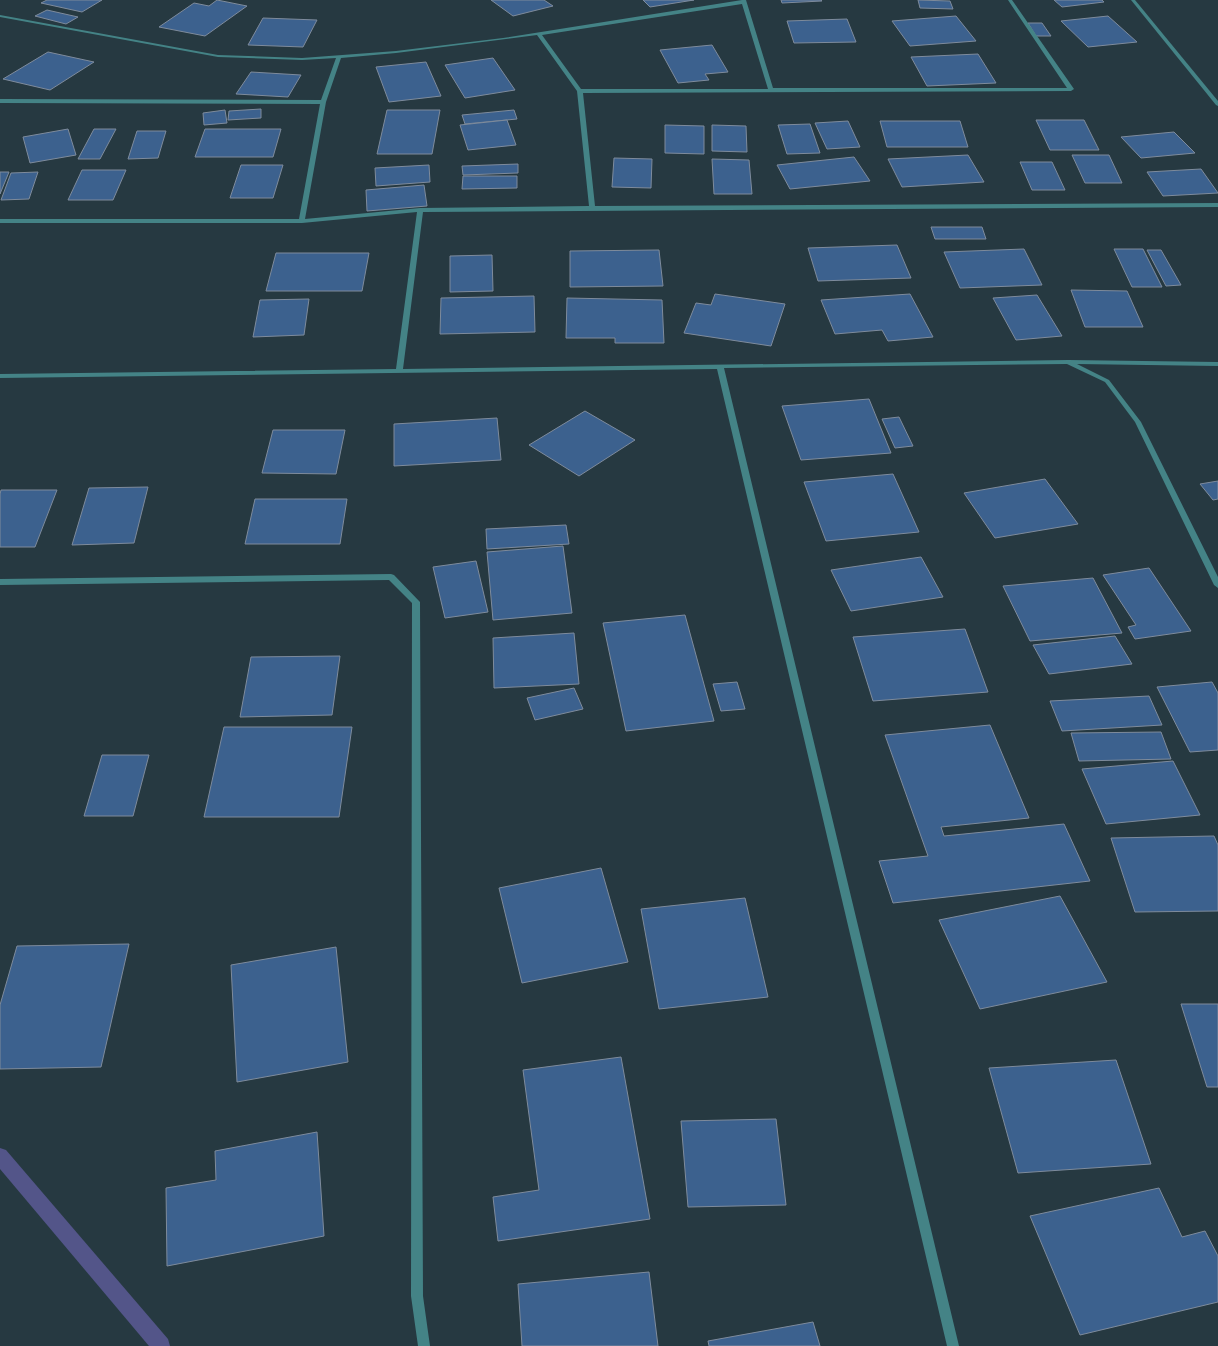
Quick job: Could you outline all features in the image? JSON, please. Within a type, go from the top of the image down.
[{"type":"street","points":[[580,91],[1071,89],[1010,0]]},
{"type":"street","points":[[1133,0],[1218,104]]},
{"type":"street","points":[[0,16],[218,56],[302,59],[396,52],[538,33],[744,1],[771,90]]},
{"type":"street","points":[[538,33],[580,91],[592,208]]},
{"type":"street","points":[[302,221],[323,102],[340,56]]},
{"type":"street","points":[[0,101],[323,102]]},
{"type":"street","points":[[0,221],[302,221],[420,210],[1218,206]]},
{"type":"street","points":[[398,371],[420,210]]},
{"type":"street","points":[[0,376],[1068,362],[1218,364]]},
{"type":"street","points":[[1068,362],[1107,381],[1138,422],[1218,585]]},
{"type":"street","points":[[720,366],[953,1346]]},
{"type":"street","points":[[0,582],[390,577],[416,602],[417,1296],[424,1346]]},
{"type":"building","points":[[47,0],[102,0],[82,12],[41,3]]},
{"type":"building","points":[[217,0],[247,6],[205,36],[159,27],[194,3],[209,6]]},
{"type":"building","points":[[491,0],[544,0],[553,6],[513,16]]},
{"type":"building","points":[[643,0],[694,0],[650,7]]},
{"type":"building","points":[[781,0],[821,0],[822,1],[782,3]]},
{"type":"building","points":[[918,0],[950,1],[953,9],[920,8]]},
{"type":"building","points":[[1054,0],[1102,0],[1104,2],[1062,7]]},
{"type":"building","points":[[47,10],[78,17],[66,24],[35,16]]},
{"type":"building","points":[[956,16],[976,41],[910,46],[892,21]]},
{"type":"building","points":[[1108,16],[1137,42],[1088,47],[1061,21]]},
{"type":"building","points":[[263,18],[317,20],[303,47],[248,45]]},
{"type":"building","points":[[847,19],[856,42],[794,43],[787,21]]},
{"type":"building","points":[[1028,23],[1042,23],[1051,36],[1036,36]]},
{"type":"building","points":[[712,45],[728,72],[705,74],[709,80],[678,83],[660,50]]},
{"type":"building","points":[[48,52],[94,62],[50,90],[3,79]]},
{"type":"building","points":[[978,54],[996,83],[927,86],[911,57]]},
{"type":"building","points":[[493,58],[515,90],[465,98],[445,65]]},
{"type":"building","points":[[426,62],[441,96],[389,102],[376,67]]},
{"type":"building","points":[[251,72],[301,75],[288,97],[236,94]]},
{"type":"building","points":[[261,109],[261,118],[228,120],[229,111]]},
{"type":"building","points":[[225,110],[227,123],[204,125],[203,113]]},
{"type":"building","points":[[387,110],[440,110],[432,154],[377,154]]},
{"type":"building","points":[[514,110],[517,119],[465,124],[462,115]]},
{"type":"building","points":[[507,120],[516,145],[468,150],[460,125]]},
{"type":"building","points":[[1036,120],[1084,120],[1099,150],[1050,150]]},
{"type":"building","points":[[848,121],[860,147],[827,149],[815,123]]},
{"type":"building","points":[[880,121],[960,121],[968,147],[887,147]]},
{"type":"building","points":[[810,124],[820,153],[787,154],[778,125]]},
{"type":"building","points":[[665,125],[704,126],[704,154],[665,153]]},
{"type":"building","points":[[712,125],[746,126],[747,152],[712,151]]},
{"type":"building","points":[[68,129],[76,155],[30,163],[23,137]]},
{"type":"building","points":[[94,129],[116,129],[100,159],[78,159]]},
{"type":"building","points":[[205,129],[281,129],[273,157],[195,157]]},
{"type":"building","points":[[137,131],[166,131],[158,158],[128,159]]},
{"type":"building","points":[[1174,132],[1195,153],[1141,158],[1121,137]]},
{"type":"building","points":[[968,155],[984,182],[902,187],[888,159]]},
{"type":"building","points":[[1072,155],[1109,155],[1122,183],[1085,183]]},
{"type":"building","points":[[854,157],[870,181],[790,189],[777,165]]},
{"type":"building","points":[[614,158],[652,159],[651,188],[612,187]]},
{"type":"building","points":[[712,159],[749,160],[752,194],[714,194]]},
{"type":"building","points":[[1020,162],[1052,162],[1065,190],[1032,190]]},
{"type":"building","points":[[518,164],[518,173],[463,175],[462,166]]},
{"type":"building","points":[[241,165],[283,165],[273,198],[230,198]]},
{"type":"building","points":[[429,165],[430,182],[376,186],[375,168]]},
{"type":"building","points":[[1201,169],[1218,193],[1163,196],[1147,172]]},
{"type":"building","points":[[82,170],[126,170],[113,200],[68,200]]},
{"type":"building","points":[[0,172],[9,172],[0,194]]},
{"type":"building","points":[[38,172],[29,199],[1,200],[11,173]]},
{"type":"building","points":[[463,176],[517,176],[517,188],[462,189]]},
{"type":"building","points":[[424,185],[427,206],[367,211],[366,190]]},
{"type":"building","points":[[931,227],[982,227],[986,239],[935,239]]},
{"type":"building","points":[[897,245],[911,278],[818,281],[808,248]]},
{"type":"building","points":[[1024,249],[1042,285],[960,288],[944,252]]},
{"type":"building","points":[[1114,249],[1143,249],[1162,287],[1132,287]]},
{"type":"building","points":[[659,250],[663,286],[570,287],[570,251]]},
{"type":"building","points":[[1147,250],[1161,250],[1181,285],[1166,286]]},
{"type":"building","points":[[276,253],[369,253],[362,291],[266,291]]},
{"type":"building","points":[[492,255],[493,291],[450,292],[450,256]]},
{"type":"building","points":[[1071,290],[1127,291],[1143,327],[1085,327]]},
{"type":"building","points":[[715,294],[785,304],[771,346],[684,333],[696,303],[711,305]]},
{"type":"building","points":[[910,294],[933,337],[888,341],[882,330],[835,334],[821,300]]},
{"type":"building","points":[[1037,295],[1062,336],[1016,340],[993,298]]},
{"type":"building","points":[[534,296],[535,332],[440,334],[441,298]]},
{"type":"building","points":[[567,298],[662,300],[664,343],[615,343],[615,338],[566,338]]},
{"type":"building","points":[[309,299],[304,335],[253,337],[260,300]]},
{"type":"building","points":[[869,399],[891,453],[801,460],[782,406]]},
{"type":"building","points":[[585,411],[635,440],[579,476],[529,445]]},
{"type":"building","points":[[899,417],[913,446],[895,448],[882,419]]},
{"type":"building","points":[[497,418],[501,460],[394,466],[394,424]]},
{"type":"building","points":[[273,430],[345,430],[336,474],[262,473]]},
{"type":"building","points":[[893,474],[919,532],[826,541],[804,482]]},
{"type":"building","points":[[1045,479],[1078,524],[995,538],[964,493]]},
{"type":"building","points":[[1218,481],[1218,499],[1213,500],[1200,484]]},
{"type":"building","points":[[148,487],[134,543],[72,545],[89,488]]},
{"type":"building","points":[[1,490],[57,490],[35,547],[0,547]]},
{"type":"building","points":[[255,499],[347,499],[340,544],[245,544]]},
{"type":"building","points":[[566,525],[569,544],[487,549],[486,529]]},
{"type":"building","points":[[563,546],[572,613],[493,620],[487,552]]},
{"type":"building","points":[[921,557],[943,597],[851,611],[831,570]]},
{"type":"building","points":[[476,561],[488,612],[445,618],[433,567]]},
{"type":"building","points":[[1149,568],[1191,631],[1135,639],[1128,627],[1136,625],[1103,575]]},
{"type":"building","points":[[1093,578],[1122,633],[1030,641],[1003,586]]},
{"type":"building","points":[[685,615],[714,721],[626,731],[603,623]]},
{"type":"building","points":[[965,629],[988,692],[873,701],[853,637]]},
{"type":"building","points":[[574,633],[579,684],[494,688],[493,638]]},
{"type":"building","points":[[1115,636],[1132,664],[1049,674],[1033,645]]},
{"type":"building","points":[[340,656],[332,715],[240,717],[251,657]]},
{"type":"building","points":[[737,682],[745,709],[721,711],[713,684]]},
{"type":"building","points":[[1212,682],[1218,693],[1218,750],[1190,752],[1157,687]]},
{"type":"building","points":[[574,688],[583,709],[535,720],[527,698]]},
{"type":"building","points":[[1149,696],[1162,725],[1062,731],[1050,701]]},
{"type":"building","points":[[990,725],[1029,818],[941,827],[944,836],[1064,824],[1090,881],[893,903],[879,861],[928,856],[885,735]]},
{"type":"building","points":[[224,727],[352,727],[339,817],[204,817]]},
{"type":"building","points":[[1161,732],[1171,759],[1079,761],[1071,733]]},
{"type":"building","points":[[102,755],[149,755],[133,816],[84,816]]},
{"type":"building","points":[[1173,761],[1200,815],[1106,824],[1082,769]]},
{"type":"building","points":[[1214,836],[1218,845],[1218,911],[1135,912],[1111,838]]},
{"type":"building","points":[[601,868],[628,962],[522,983],[499,888]]},
{"type":"building","points":[[1060,896],[1107,982],[980,1009],[939,920]]},
{"type":"building","points":[[745,898],[768,997],[659,1009],[641,909]]},
{"type":"building","points":[[129,944],[101,1067],[0,1069],[0,1005],[17,946]]},
{"type":"building","points":[[336,947],[348,1062],[237,1082],[231,965]]},
{"type":"building","points":[[1181,1004],[1218,1004],[1218,1087],[1207,1087]]},
{"type":"building","points":[[621,1057],[650,1219],[498,1241],[493,1197],[539,1190],[523,1070]]},
{"type":"building","points":[[1116,1060],[1151,1164],[1018,1173],[989,1068]]},
{"type":"building","points":[[776,1119],[786,1205],[688,1207],[681,1121]]},
{"type":"building","points":[[317,1132],[324,1236],[167,1266],[166,1188],[216,1180],[215,1151]]},
{"type":"building","points":[[1159,1188],[1182,1237],[1205,1231],[1218,1256],[1218,1302],[1080,1335],[1030,1216]]},
{"type":"building","points":[[649,1272],[658,1346],[522,1346],[518,1284]]},
{"type":"building","points":[[813,1322],[820,1346],[709,1346],[708,1341]]},
{"type":"waterway","points":[[0,1156],[161,1346]]}]
